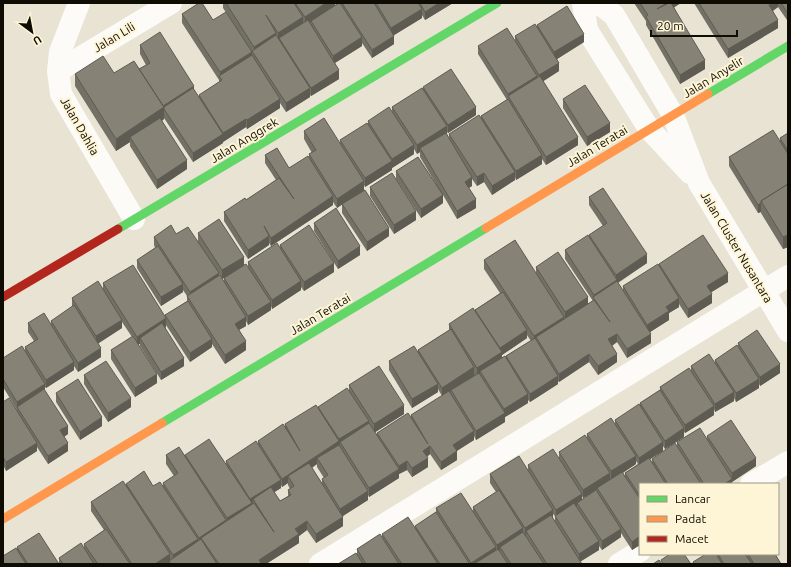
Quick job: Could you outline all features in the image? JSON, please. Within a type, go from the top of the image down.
[{"type":"street","name":"Jalan Dahlia","points":[[79,3],[60,52],[58,71],[61,94],[134,219]]},
{"type":"street","name":"Jalan Lili","points":[[58,71],[171,3]]},
{"type":"street","name":"Jalan Anggrek","points":[[3,297],[497,3]]},
{"type":"street","name":"Jalan Cluster Nusantara","points":[[583,3],[588,30],[649,129],[699,183]]},
{"type":"street","name":"Jalan Cluster Nusantara","points":[[598,3],[614,15],[673,115],[699,183],[788,331]]},
{"type":"street","name":"Jalan Anyelir","points":[[649,129],[788,46]]},
{"type":"street","name":"Jalan Teratai","points":[[3,519],[649,129]]},
{"type":"street","points":[[320,564],[788,276]]},
{"type":"street","points":[[753,483],[788,462]]},
{"type":"street","points":[[619,564],[639,552]]},
{"type":"building","points":[[199,3],[202,3],[213,20],[226,12],[252,52],[220,72],[182,14]]},
{"type":"building","points":[[226,3],[294,3],[303,17],[278,33],[266,15],[276,33],[254,47]]},
{"type":"building","points":[[295,3],[326,3],[305,17]]},
{"type":"building","points":[[339,3],[362,37],[333,56],[311,21]]},
{"type":"building","points":[[342,3],[374,3],[394,36],[372,50]]},
{"type":"building","points":[[376,3],[418,3],[422,9],[391,28]]},
{"type":"building","points":[[420,3],[439,3],[425,12]]},
{"type":"building","points":[[640,3],[667,3],[657,9],[671,3],[705,60],[680,75],[646,17],[648,15]]},
{"type":"building","points":[[699,3],[772,3],[769,5],[778,20],[728,49]]},
{"type":"building","points":[[781,3],[788,3],[787,12]]},
{"type":"building","points":[[567,6],[584,34],[554,52],[537,25]]},
{"type":"building","points":[[308,20],[339,70],[311,88],[279,38]]},
{"type":"building","points":[[535,24],[559,63],[539,75],[515,36]]},
{"type":"building","points":[[507,28],[537,76],[508,94],[478,46]]},
{"type":"building","points":[[160,32],[194,86],[163,106],[139,69],[150,63],[140,45]]},
{"type":"building","points":[[276,35],[310,88],[286,103],[252,51]]},
{"type":"building","points":[[252,55],[280,99],[223,133],[199,95],[222,80],[219,76]]},
{"type":"building","points":[[103,56],[114,73],[134,61],[164,107],[116,139],[75,74]]},
{"type":"building","points":[[451,69],[476,107],[448,125],[423,87]]},
{"type":"building","points":[[540,76],[578,137],[546,157],[508,96]]},
{"type":"building","points":[[585,85],[610,123],[587,137],[563,99]]},
{"type":"building","points":[[193,88],[223,134],[193,153],[164,107]]},
{"type":"building","points":[[422,88],[447,126],[417,145],[392,107]]},
{"type":"building","points":[[508,99],[542,155],[516,171],[481,116]]},
{"type":"building","points":[[389,107],[414,145],[392,159],[368,121]]},
{"type":"building","points":[[479,115],[515,172],[492,186],[484,173],[477,177],[449,134]]},
{"type":"building","points":[[160,118],[187,160],[157,180],[130,137]]},
{"type":"building","points":[[324,118],[364,181],[337,199],[309,154],[316,150],[304,131]]},
{"type":"building","points":[[367,123],[392,161],[365,178],[340,140]]},
{"type":"building","points":[[773,130],[788,154],[788,184],[761,201],[758,205],[729,157]]},
{"type":"building","points":[[446,133],[472,177],[465,182],[476,199],[457,211],[420,148]]},
{"type":"building","points":[[788,133],[788,151],[780,138]]},
{"type":"building","points":[[277,148],[289,168],[308,156],[333,196],[271,238],[264,226],[269,236],[248,250],[224,212],[245,198],[246,200],[279,178],[294,199],[265,155]]},
{"type":"building","points":[[418,157],[443,195],[421,209],[396,171]]},
{"type":"building","points":[[392,173],[416,211],[394,225],[370,187]]},
{"type":"building","points":[[788,184],[788,235],[783,237],[761,201]]},
{"type":"building","points":[[603,188],[647,254],[616,275],[589,235],[607,223],[589,197]]},
{"type":"building","points":[[365,190],[389,228],[367,242],[342,204]]},
{"type":"building","points":[[336,208],[360,246],[338,261],[314,223]]},
{"type":"building","points":[[219,219],[244,257],[222,270],[198,233]]},
{"type":"building","points":[[171,225],[176,234],[188,227],[219,273],[190,292],[154,237]]},
{"type":"building","points":[[309,225],[334,263],[304,282],[280,245]]},
{"type":"building","points":[[588,235],[617,280],[594,295],[565,250]]},
{"type":"building","points":[[703,235],[728,273],[707,286],[712,294],[688,309],[659,264]]},
{"type":"building","points":[[515,240],[564,317],[534,336],[484,260]]},
{"type":"building","points":[[277,243],[301,281],[272,300],[248,262]]},
{"type":"building","points":[[158,246],[183,284],[161,297],[137,260]]},
{"type":"building","points":[[558,252],[588,297],[565,312],[536,267]]},
{"type":"building","points":[[246,264],[271,302],[248,316],[224,278]]},
{"type":"building","points":[[658,264],[679,298],[666,307],[669,311],[647,325],[623,286]]},
{"type":"building","points":[[133,265],[166,318],[137,337],[103,283]]},
{"type":"building","points":[[220,275],[246,317],[235,324],[246,341],[225,355],[187,296]]},
{"type":"building","points":[[98,281],[122,320],[96,336],[72,298]]},
{"type":"building","points":[[617,281],[651,334],[627,349],[617,334],[608,339],[617,354],[598,366],[589,354],[559,374],[536,337],[594,300],[610,322],[593,297]]},
{"type":"building","points":[[503,292],[527,330],[500,348],[475,310]]},
{"type":"building","points":[[188,301],[212,339],[190,353],[165,315]]},
{"type":"building","points":[[74,305],[101,348],[78,363],[51,321]]},
{"type":"building","points":[[473,308],[502,352],[477,368],[449,324]]},
{"type":"building","points":[[44,313],[74,362],[46,380],[25,347],[38,339],[28,323]]},
{"type":"building","points":[[162,323],[184,358],[161,372],[140,338]]},
{"type":"building","points":[[451,329],[474,367],[442,388],[418,350]]},
{"type":"building","points":[[757,330],[780,364],[760,377],[738,343]]},
{"type":"building","points":[[133,336],[157,374],[135,388],[111,350]]},
{"type":"building","points":[[535,338],[558,376],[530,394],[506,356]]},
{"type":"building","points":[[737,345],[759,379],[736,393],[715,360]]},
{"type":"building","points":[[22,346],[45,384],[17,402],[3,379],[3,358]]},
{"type":"building","points":[[414,346],[438,384],[412,399],[389,361]]},
{"type":"building","points":[[709,354],[734,392],[715,404],[691,366]]},
{"type":"building","points":[[505,356],[528,394],[504,409],[480,371]]},
{"type":"building","points":[[106,361],[131,398],[108,413],[84,375]]},
{"type":"building","points":[[379,366],[404,405],[374,424],[349,385]]},
{"type":"building","points":[[689,368],[714,406],[685,425],[660,387]]},
{"type":"building","points":[[479,373],[505,413],[476,431],[451,390]]},
{"type":"building","points":[[78,379],[102,417],[80,432],[56,393]]},
{"type":"building","points":[[347,388],[369,421],[339,439],[318,407]]},
{"type":"building","points":[[44,389],[68,426],[60,430],[68,443],[48,456],[17,407]]},
{"type":"building","points":[[660,390],[684,428],[665,441],[640,403]]},
{"type":"building","points":[[449,391],[474,431],[453,445],[457,451],[441,462],[430,446],[423,451],[428,458],[412,468],[407,461],[399,466],[377,433],[408,413],[428,444],[411,415]]},
{"type":"building","points":[[9,398],[37,443],[6,462],[3,457],[3,402]]},
{"type":"building","points":[[639,404],[663,442],[639,458],[615,420]]},
{"type":"building","points":[[316,405],[339,441],[282,479],[258,441],[283,424],[300,451],[285,424]]},
{"type":"building","points":[[611,418],[636,456],[611,471],[587,434]]},
{"type":"building","points":[[731,420],[756,458],[732,473],[707,436]]},
{"type":"building","points":[[369,423],[399,469],[369,488],[340,442]]},
{"type":"building","points":[[700,428],[732,479],[726,483],[703,483],[677,442]]},
{"type":"building","points":[[585,435],[610,473],[583,490],[559,452]]},
{"type":"building","points":[[209,439],[252,503],[227,518],[185,455]]},
{"type":"building","points":[[256,441],[281,480],[250,499],[226,461]]},
{"type":"building","points":[[675,443],[700,483],[667,483],[652,459]]},
{"type":"building","points":[[339,445],[368,491],[340,509],[322,479],[328,475],[317,458]]},
{"type":"building","points":[[179,447],[226,520],[199,538],[163,483],[178,473],[166,455]]},
{"type":"building","points":[[553,449],[582,494],[556,510],[528,465]]},
{"type":"building","points":[[519,456],[553,510],[525,528],[490,474]]},
{"type":"building","points":[[649,458],[665,483],[639,483],[639,494],[625,473]]},
{"type":"building","points":[[309,463],[343,517],[316,534],[307,521],[295,529],[299,534],[259,560],[262,564],[219,564],[201,538],[254,503],[274,532],[253,499],[271,487],[280,501],[291,495],[288,490],[294,486],[288,476]]},
{"type":"building","points":[[144,471],[153,486],[160,482],[198,539],[173,555],[126,484]]},
{"type":"building","points":[[622,472],[639,498],[639,537],[632,542],[597,488]]},
{"type":"building","points":[[123,481],[170,554],[155,564],[132,564],[91,502]]},
{"type":"building","points":[[499,490],[523,528],[497,545],[473,507]]},
{"type":"building","points":[[596,490],[621,529],[602,541],[577,503]]},
{"type":"building","points":[[461,493],[496,547],[471,563],[436,508]]},
{"type":"building","points":[[574,503],[599,541],[579,554],[555,516]]},
{"type":"building","points":[[436,512],[469,563],[468,564],[440,564],[415,526]]},
{"type":"building","points":[[551,515],[582,564],[547,564],[526,531]]},
{"type":"building","points":[[408,517],[438,564],[402,564],[382,534]]},
{"type":"building","points":[[106,529],[130,564],[98,564],[84,544]]},
{"type":"building","points":[[523,532],[544,564],[511,564],[500,547]]},
{"type":"building","points":[[39,533],[59,564],[28,564],[17,547]]},
{"type":"building","points":[[380,534],[399,564],[366,564],[357,549]]},
{"type":"building","points":[[201,539],[217,564],[171,564],[169,561]]},
{"type":"building","points":[[81,543],[94,564],[63,564],[59,558]]},
{"type":"building","points":[[16,548],[26,564],[3,564],[3,556]]},
{"type":"building","points":[[498,549],[508,564],[474,564]]},
{"type":"building","points":[[356,553],[363,564],[338,564]]},
{"type":"building","points":[[668,555],[685,555],[691,564],[663,564],[661,560]]},
{"type":"building","points":[[704,555],[717,555],[722,564],[694,564],[693,562]]},
{"type":"building","points":[[719,555],[746,555],[752,564],[724,564]]},
{"type":"building","points":[[749,555],[776,555],[781,564],[754,564]]},
{"type":"building","points":[[659,560],[662,564],[653,564]]},
{"type":"traffic: fast","points":[[118,229],[497,3]]},
{"type":"traffic: fast","points":[[708,94],[788,46]]},
{"type":"traffic: fast","points":[[162,423],[486,228]]},
{"type":"traffic: slow","points":[[486,228],[708,94]]},
{"type":"traffic: slow","points":[[3,519],[162,423]]},
{"type":"traffic: jam","points":[[3,297],[118,229]]}]
